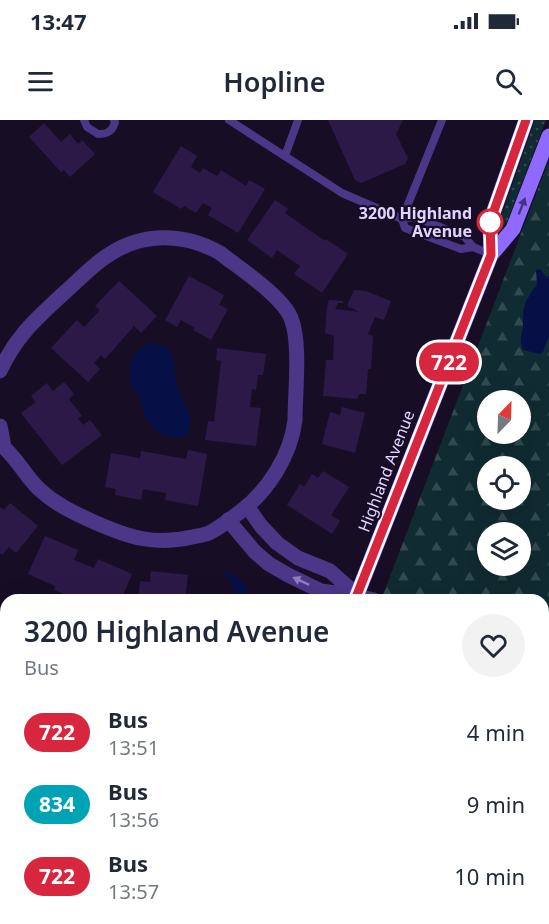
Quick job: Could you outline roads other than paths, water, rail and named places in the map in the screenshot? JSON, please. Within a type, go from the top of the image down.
[{"type":"main road","name":"Highland Avenue","points":[[491,255],[490,222],[526,120]]},
{"type":"main road","name":"Highland Avenue","points":[[358,594],[491,255],[513,229],[549,136]]},
{"type":"street","points":[[0,371],[21,334],[100,261],[128,244],[163,237],[191,240],[210,247],[254,279],[277,298],[291,317],[295,336],[295,420],[289,447],[264,489],[247,507],[209,533],[177,541],[162,542],[132,538],[70,512],[32,482],[2,446],[0,426]]},
{"type":"street","points":[[247,507],[277,543],[298,558],[330,571],[352,594]]},
{"type":"street","points":[[231,518],[255,552],[269,564],[288,576],[321,591],[336,594]]},
{"type":"lane","points":[[84,120],[87,127],[98,134],[107,134],[114,128],[114,120]]},
{"type":"lane","points":[[229,120],[342,193],[402,219],[415,217],[465,237],[473,247],[491,255]]},
{"type":"lane","points":[[285,156],[298,120]]},
{"type":"lane","points":[[442,120],[402,219],[405,228],[461,249],[473,247]]},
{"type":"place","name":"3200 Highland Avenue","points":[[490,222]]}]
